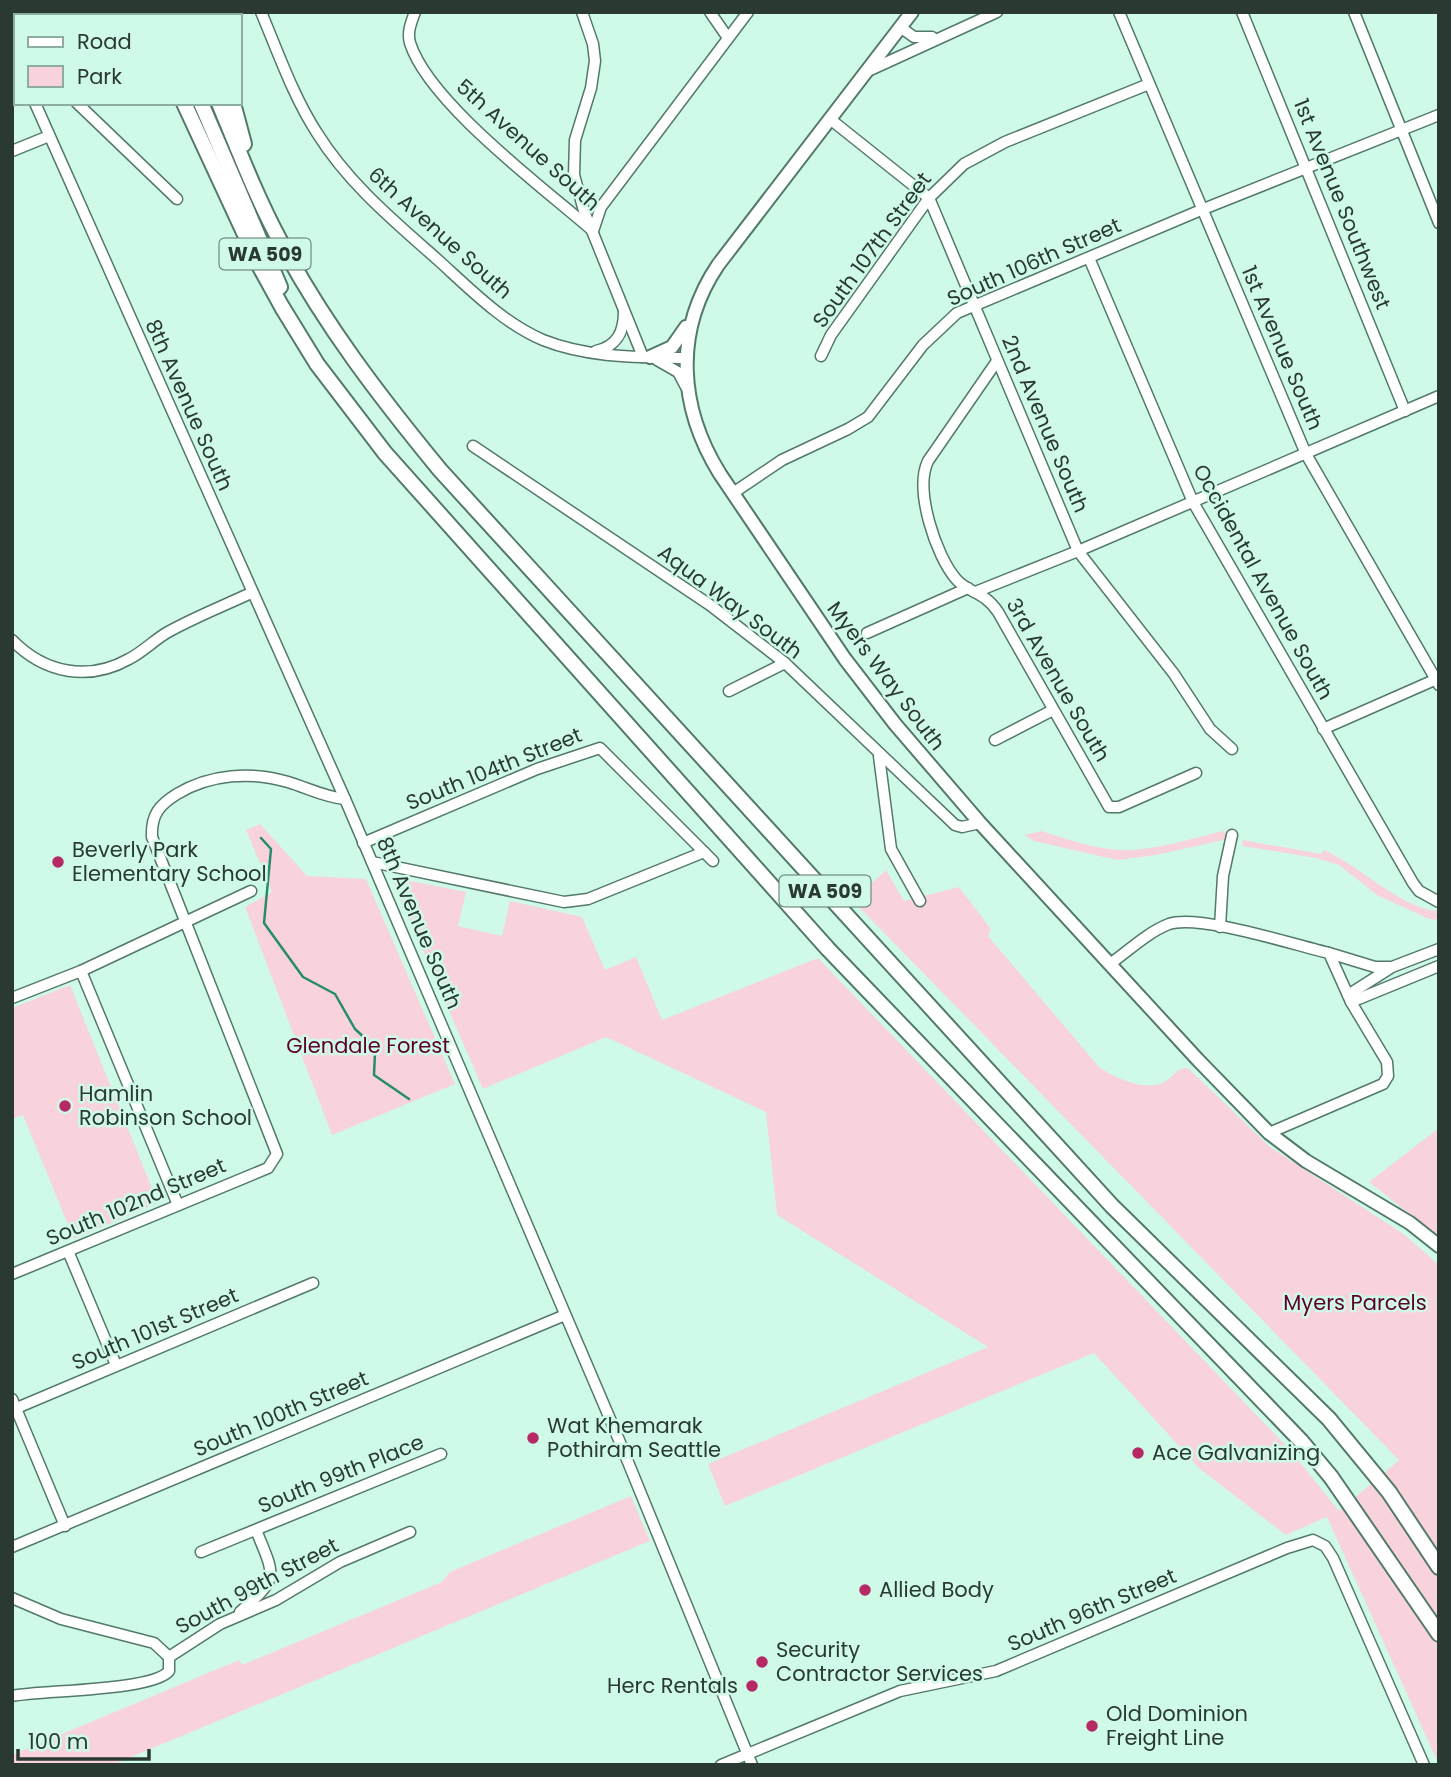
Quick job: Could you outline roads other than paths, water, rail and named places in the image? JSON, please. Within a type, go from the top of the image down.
[{"type":"highway","points":[[185,105],[271,287],[317,364],[343,397]]},
{"type":"highway","name":"WA 509","points":[[202,105],[285,297],[343,397],[416,489],[828,949],[1301,1441],[1331,1477],[1439,1634]]},
{"type":"highway","name":"WA 509","points":[[220,105],[253,183],[293,265],[331,327],[382,399],[440,470],[1112,1206],[1329,1419],[1389,1492],[1439,1567]]},
{"type":"highway","points":[[234,105],[253,183]]},
{"type":"main road","name":"Myers Way South","points":[[910,13],[718,265],[701,292],[691,317],[685,358],[689,398],[705,448],[869,692],[981,823],[1110,964],[1269,1133],[1306,1161],[1410,1223],[1439,1246]]},
{"type":"main road","points":[[647,357],[672,347],[691,317]]},
{"type":"street","name":"6th Avenue South","points":[[261,12],[308,117],[326,147],[356,184],[472,291],[514,324],[543,340],[589,353],[685,358]]},
{"type":"street","name":"5th Avenue South","points":[[415,12],[409,28],[410,41],[444,97],[593,231]]},
{"type":"street","points":[[582,12],[593,44],[595,61],[591,88],[573,155],[578,193],[647,357],[678,372],[689,398]]},
{"type":"street","points":[[710,12],[728,38]]},
{"type":"street","points":[[593,231],[601,207],[748,12]]},
{"type":"street","points":[[868,71],[997,12]]},
{"type":"street","name":"1st Avenue South","points":[[1119,12],[1307,454],[1438,681]]},
{"type":"street","name":"1st Avenue Southwest","points":[[1242,12],[1405,411]]},
{"type":"street","points":[[1354,12],[1439,223]]},
{"type":"street","points":[[900,27],[920,38],[953,31]]},
{"type":"street","name":"South 107th Street","points":[[821,356],[831,335],[929,198],[964,164],[977,156],[1149,84]]},
{"type":"street","name":"8th Avenue South","points":[[36,105],[345,799],[565,1315],[752,1765]]},
{"type":"street","points":[[80,105],[177,199]]},
{"type":"street","name":"South 106th Street","points":[[733,493],[782,460],[858,425],[877,407],[923,345],[942,325],[974,305],[1439,115]]},
{"type":"street","name":"2nd Avenue South","points":[[830,119],[929,198],[1078,551],[1174,674],[1210,729],[1232,749]]},
{"type":"street","points":[[12,151],[49,136]]},
{"type":"street","name":"Occidental Avenue South","points":[[1089,258],[1193,502],[1413,883],[1429,898],[1439,902]]},
{"type":"street","points":[[589,353],[606,349],[620,337],[624,319],[623,303]]},
{"type":"street","name":"3rd Avenue South","points":[[997,360],[928,461],[921,478],[924,509],[949,569],[954,578],[973,589],[998,612],[1106,804],[1113,808],[1196,772]]},
{"type":"street","points":[[867,633],[973,589],[1078,551],[1439,396]]},
{"type":"street","name":"Aqua Way South","points":[[472,446],[710,605],[785,663],[879,756],[955,825],[962,827],[981,823]]},
{"type":"street","points":[[12,640],[24,652],[56,670],[92,672],[122,663],[169,631],[251,593]]},
{"type":"street","points":[[729,691],[785,663]]},
{"type":"street","points":[[1323,729],[1438,681]]},
{"type":"street","points":[[995,740],[1053,710]]},
{"type":"street","name":"South 104th Street","points":[[363,843],[537,769],[600,748],[704,852]]},
{"type":"street","points":[[879,756],[891,849],[920,901]]},
{"type":"street","points":[[184,923],[152,837],[155,812],[180,792],[201,783],[233,775],[287,782],[327,798],[345,799]]},
{"type":"street","points":[[1220,927],[1223,876],[1232,835]]},
{"type":"street","points":[[372,862],[564,902],[588,899],[704,852],[713,861]]},
{"type":"street","points":[[12,998],[81,971],[251,891]]},
{"type":"street","points":[[1110,964],[1166,925],[1181,922],[1220,927],[1375,967],[1392,967]]},
{"type":"street","name":"South 102nd Street","points":[[12,1274],[268,1168],[277,1154],[184,923]]},
{"type":"street","points":[[1349,998],[1392,967],[1439,949]]},
{"type":"street","points":[[1269,1133],[1383,1084],[1388,1076],[1387,1062],[1349,998],[1329,953]]},
{"type":"street","points":[[1349,998],[1439,966]]},
{"type":"street","points":[[81,971],[178,1205]]},
{"type":"street","points":[[68,1251],[116,1365]]},
{"type":"street","name":"South 101st Street","points":[[13,1406],[313,1283]]},
{"type":"street","name":"South 100th Street","points":[[12,1547],[565,1315]]},
{"type":"street","points":[[13,1406],[65,1526]]},
{"type":"street","name":"South 99th Place","points":[[201,1552],[441,1454]]},
{"type":"street","name":"South 99th Place","points":[[236,1616],[266,1589],[270,1582],[270,1567],[256,1530]]},
{"type":"street","name":"South 99th Street","points":[[12,1696],[154,1680],[169,1671],[169,1657],[236,1616],[276,1600],[340,1562],[410,1532]]},
{"type":"street","name":"South 96th Street","points":[[720,1765],[900,1691],[996,1671],[1287,1548],[1307,1541],[1318,1541],[1333,1558],[1424,1765]]},
{"type":"street","points":[[12,1598],[74,1623],[154,1643],[169,1657]]},
{"type":"waterway","points":[[261,838],[271,849],[264,923],[303,977],[335,994],[355,1029],[369,1042],[375,1053],[374,1075],[409,1099]]},
{"type":"place","name":"Beverly Park Elementary School","points":[[58,862]]},
{"type":"place","name":"Hamlin Robinson School","points":[[65,1106]]},
{"type":"place","name":"Wat Khemarak Pothiram Seattle","points":[[533,1438]]},
{"type":"place","name":"Ace Galvanizing","points":[[1138,1453]]},
{"type":"place","name":"Allied Body","points":[[865,1590]]},
{"type":"place","name":"Security Contractor Services","points":[[762,1662]]},
{"type":"place","name":"Herc Rentals","points":[[752,1686]]},
{"type":"place","name":"Old Dominion Freight Line","points":[[1092,1726]]},
{"type":"park label","name":"Glendale Forest","points":[[368,1046]]},
{"type":"park label","name":"Myers Parcels","points":[[1355,1303]]}]
